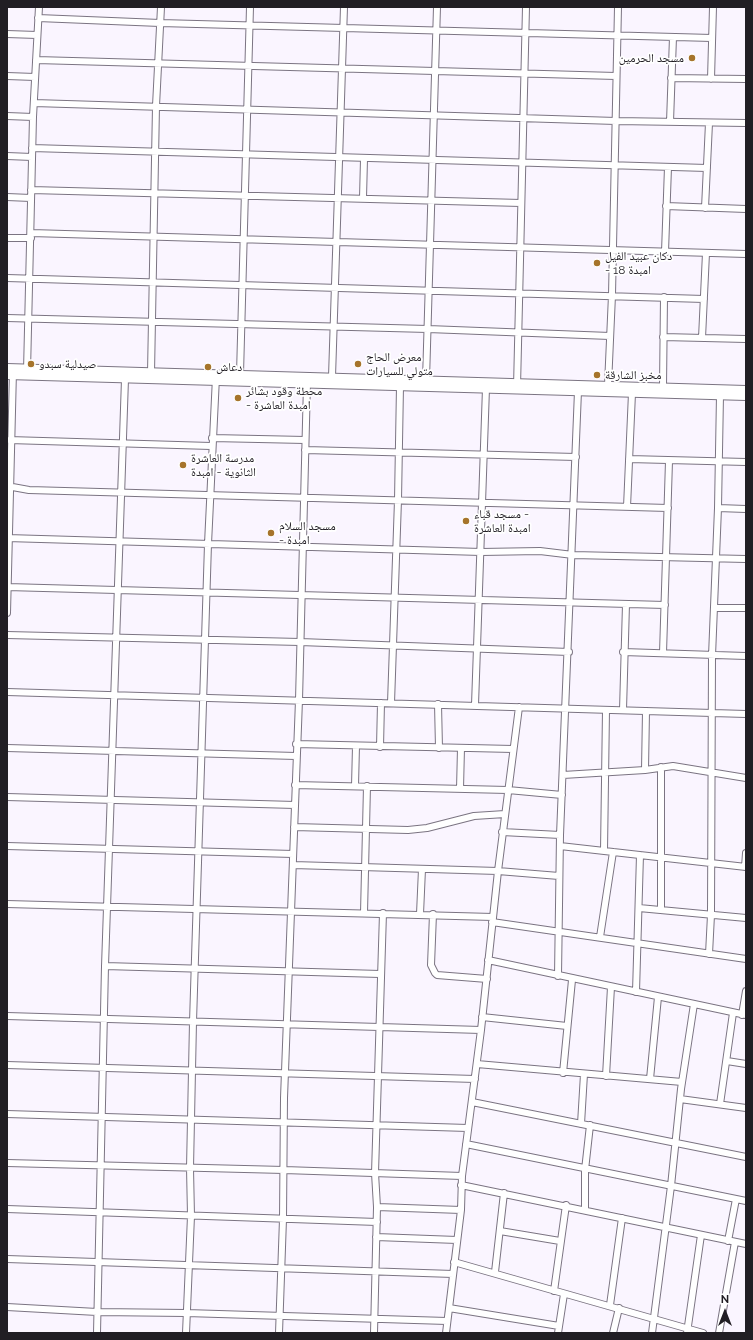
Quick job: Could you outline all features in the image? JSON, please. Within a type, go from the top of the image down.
[{"type":"main road","points":[[10,372],[151,373],[269,379],[332,377],[426,380],[578,391],[746,396]]},
{"type":"main road","points":[[27,372],[125,379],[216,377],[240,374],[307,383],[400,386],[486,388],[517,386],[608,386],[746,390]]},
{"type":"street","points":[[27,372],[33,116],[39,7]]},
{"type":"street","points":[[151,373],[156,106],[161,7]]},
{"type":"street","points":[[240,374],[240,325],[250,7]]},
{"type":"street","points":[[332,377],[344,7]]},
{"type":"street","points":[[426,380],[437,7]]},
{"type":"street","points":[[517,386],[519,248],[524,118],[526,7]]},
{"type":"street","points":[[608,386],[612,295],[618,7]]},
{"type":"street","points":[[711,79],[713,7]]},
{"type":"street","points":[[38,18],[160,24],[344,27],[712,38]]},
{"type":"street","points":[[7,34],[37,35]]},
{"type":"street","points":[[670,122],[673,37]]},
{"type":"street","points":[[36,60],[616,76]]},
{"type":"street","points":[[7,76],[35,77]]},
{"type":"street","points":[[671,78],[746,79]]},
{"type":"street","points":[[34,103],[616,121],[746,123]]},
{"type":"street","points":[[7,116],[33,116]]},
{"type":"street","points":[[705,208],[709,123]]},
{"type":"street","points":[[32,148],[707,168]]},
{"type":"street","points":[[7,156],[32,157]]},
{"type":"street","points":[[362,198],[364,158]]},
{"type":"street","points":[[665,252],[668,167]]},
{"type":"street","points":[[31,190],[154,192],[521,203]]},
{"type":"street","points":[[7,197],[31,198]]},
{"type":"street","points":[[666,206],[746,209]]},
{"type":"street","points":[[7,238],[30,236],[154,236],[243,240],[746,254]]},
{"type":"street","points":[[702,338],[706,253]]},
{"type":"street","points":[[7,278],[519,292],[704,299]]},
{"type":"street","points":[[662,388],[664,297]]},
{"type":"street","points":[[7,318],[28,320],[333,326],[610,336]]},
{"type":"street","points":[[663,337],[746,339]]},
{"type":"street","points":[[7,613],[10,372]]},
{"type":"street","points":[[186,1333],[191,1216],[190,1168],[192,1022],[199,852],[211,446],[216,377]]},
{"type":"street","points":[[97,1333],[105,966],[112,799],[125,379]]},
{"type":"street","points":[[279,1333],[284,1170],[283,1122],[296,744],[299,700],[307,383]]},
{"type":"street","points":[[391,703],[398,500],[400,386]]},
{"type":"street","points":[[475,705],[486,388]]},
{"type":"street","points":[[558,976],[560,835],[573,555],[578,391]]},
{"type":"street","points":[[627,507],[632,393]]},
{"type":"street","points":[[709,954],[711,915],[712,656],[718,508],[720,395]]},
{"type":"street","points":[[212,438],[305,440]]},
{"type":"street","points":[[9,440],[124,442],[211,446]]},
{"type":"street","points":[[305,450],[576,457]]},
{"type":"street","points":[[629,460],[746,462]]},
{"type":"street","points":[[663,653],[669,461]]},
{"type":"street","points":[[9,486],[29,490],[122,491],[304,498],[668,508]]},
{"type":"street","points":[[718,508],[746,509]]},
{"type":"street","points":[[8,538],[303,547],[396,548],[480,552],[540,551],[573,555],[746,559]]},
{"type":"street","points":[[8,587],[119,589],[394,599],[665,605]]},
{"type":"street","points":[[623,710],[623,652],[626,604]]},
{"type":"street","points":[[714,608],[746,608]]},
{"type":"street","points":[[7,635],[300,642],[569,652]]},
{"type":"street","points":[[623,652],[746,656]]},
{"type":"street","points":[[7,692],[746,714]]},
{"type":"street","points":[[380,747],[381,703]]},
{"type":"street","points":[[438,704],[439,748]]},
{"type":"street","points":[[446,1333],[461,1210],[462,1176],[487,979],[504,814],[519,707]]},
{"type":"street","points":[[604,851],[606,710]]},
{"type":"street","points":[[645,770],[646,711]]},
{"type":"street","points":[[296,744],[513,749]]},
{"type":"street","points":[[355,786],[356,746]]},
{"type":"street","points":[[7,748],[296,756]]},
{"type":"street","points":[[460,789],[461,748]]},
{"type":"street","points":[[563,774],[606,773],[682,766],[746,778]]},
{"type":"street","points":[[661,767],[661,910]]},
{"type":"street","points":[[295,785],[508,790],[562,795]]},
{"type":"street","points":[[364,913],[367,786]]},
{"type":"street","points":[[7,797],[295,805]]},
{"type":"street","points":[[294,827],[418,829],[474,816],[504,814]]},
{"type":"street","points":[[502,832],[560,835]]},
{"type":"street","points":[[7,846],[293,854]]},
{"type":"street","points":[[560,846],[746,867],[746,853]]},
{"type":"street","points":[[600,937],[613,852]]},
{"type":"street","points":[[636,992],[640,855]]},
{"type":"street","points":[[293,865],[498,871],[559,876]]},
{"type":"street","points":[[420,914],[422,869]]},
{"type":"street","points":[[7,904],[433,914],[492,919],[558,931],[746,959]]},
{"type":"street","points":[[639,908],[746,918]]},
{"type":"street","points":[[374,1333],[377,1222],[375,1173],[382,913]]},
{"type":"street","points":[[433,914],[431,965],[435,973],[437,975],[487,979]]},
{"type":"street","points":[[488,960],[572,980],[744,1015],[746,991]]},
{"type":"street","points":[[105,966],[380,974]]},
{"type":"street","points":[[563,1073],[572,980]]},
{"type":"street","points":[[606,1076],[610,987]]},
{"type":"street","points":[[650,1079],[658,997]]},
{"type":"street","points":[[652,1333],[666,1228],[682,1082],[694,1004]]},
{"type":"street","points":[[720,1104],[733,1013]]},
{"type":"street","points":[[7,1016],[481,1030]]},
{"type":"street","points":[[482,1017],[567,1026]]},
{"type":"street","points":[[727,1062],[746,1064]]},
{"type":"street","points":[[477,1064],[563,1073],[682,1082]]},
{"type":"street","points":[[7,1065],[475,1079]]},
{"type":"street","points":[[581,1124],[584,1074]]},
{"type":"street","points":[[680,1099],[746,1108]]},
{"type":"street","points":[[472,1102],[746,1157]]},
{"type":"street","points":[[7,1114],[468,1128]]},
{"type":"street","points":[[585,1210],[585,1170],[590,1125]]},
{"type":"street","points":[[466,1144],[585,1170],[746,1201]]},
{"type":"street","points":[[7,1163],[462,1176]]},
{"type":"street","points":[[461,1185],[566,1205],[666,1228],[746,1244]]},
{"type":"street","points":[[495,1272],[504,1193]]},
{"type":"street","points":[[719,1333],[732,1241],[736,1199]]},
{"type":"street","points":[[554,1291],[566,1205]]},
{"type":"street","points":[[377,1206],[461,1210]]},
{"type":"street","points":[[7,1209],[377,1222]]},
{"type":"street","points":[[610,1305],[622,1218]]},
{"type":"street","points":[[500,1231],[560,1241]]},
{"type":"street","points":[[687,1331],[701,1235]]},
{"type":"street","points":[[376,1237],[457,1240]]},
{"type":"street","points":[[7,1259],[453,1274]]},
{"type":"street","points":[[454,1262],[495,1272],[564,1294],[610,1305],[687,1331],[703,1333]]},
{"type":"street","points":[[558,1333],[564,1294]]},
{"type":"street","points":[[7,1307],[97,1312],[186,1313],[447,1321]]},
{"type":"street","points":[[449,1308],[559,1326]]},
{"type":"street","points":[[613,1333],[618,1308]]},
{"type":"place","name":"مسجد الحرمين","points":[[692,58]]},
{"type":"place","name":"دكان عبيد الفيل - امبدة 18","points":[[597,263]]},
{"type":"place","name":"صيدلية سبدو","points":[[31,364]]},
{"type":"place","name":"معرض الحاج متولي للسيارات","points":[[358,364]]},
{"type":"place","name":"دعاش","points":[[208,367]]},
{"type":"place","name":"مخبز الشارقة","points":[[597,375]]},
{"type":"place","name":"محطة وقود بشائر - امبدة العاشرة","points":[[238,398]]},
{"type":"place","name":"مدرسة العاشرة الثانوية - امبدة","points":[[183,465]]},
{"type":"place","name":"مسجد قباء - امبدة العاشرة","points":[[466,521]]},
{"type":"place","name":"مسجد السلام - امبدة","points":[[271,533]]}]
